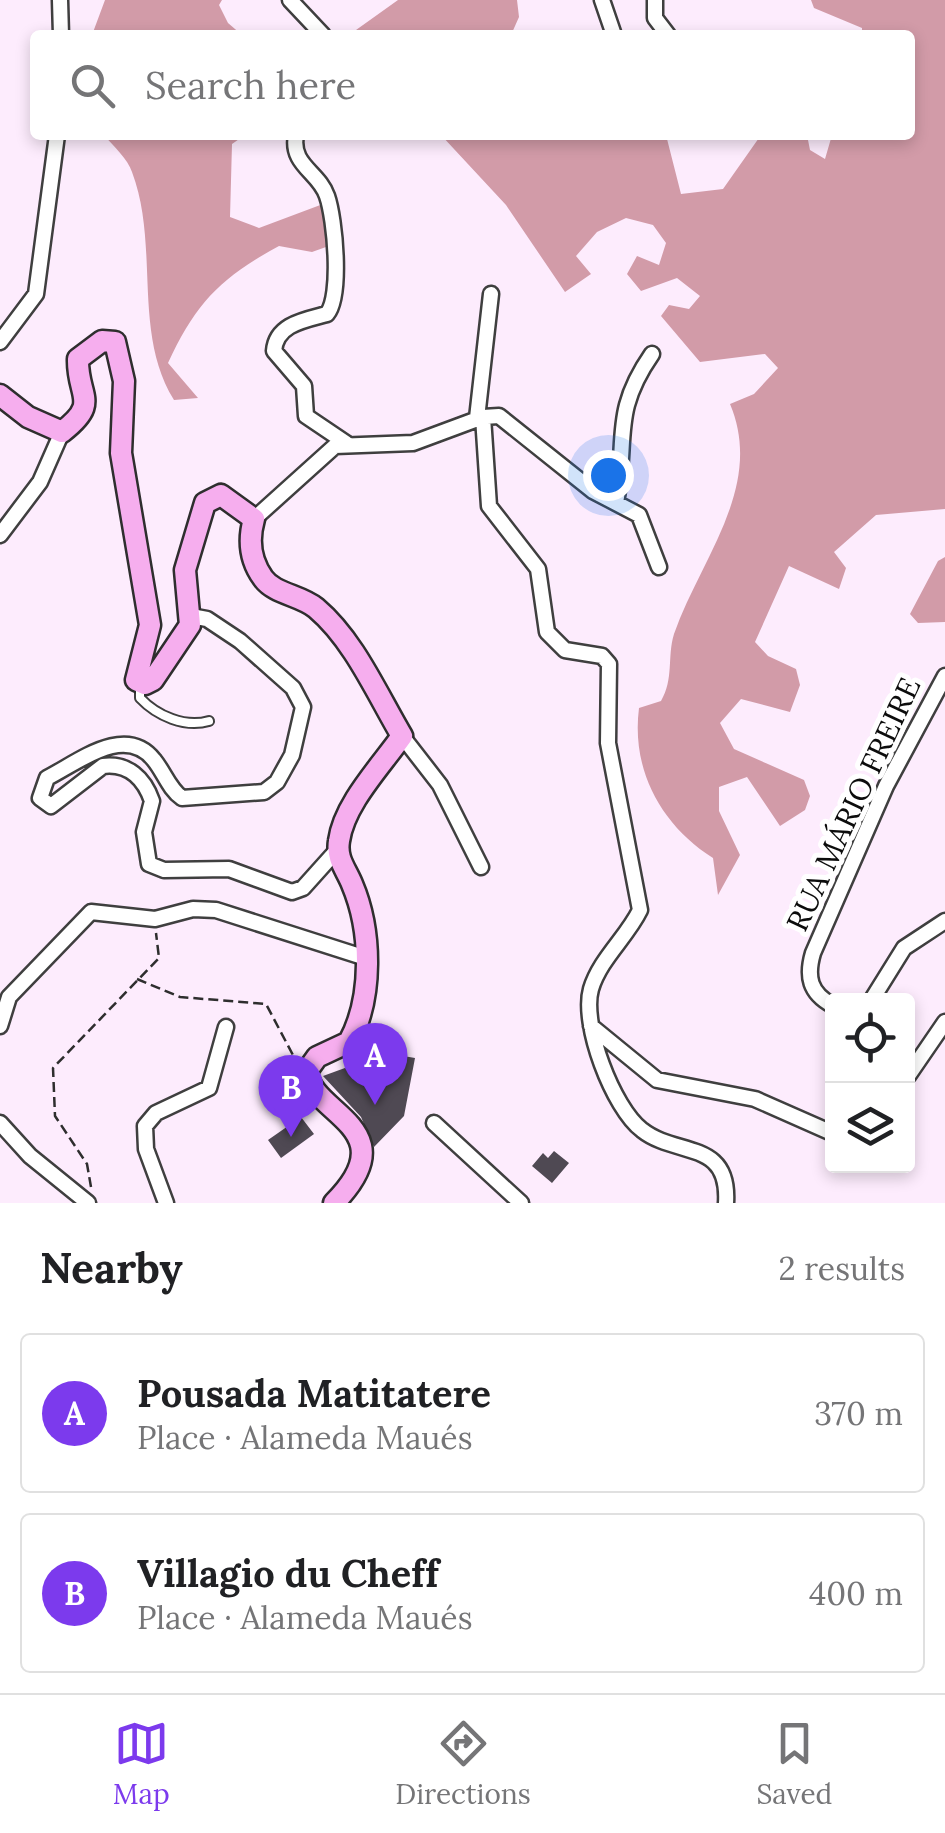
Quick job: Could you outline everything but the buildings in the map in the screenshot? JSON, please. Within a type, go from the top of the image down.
[{"type":"street","points":[[60,0],[61,30]]},
{"type":"street","points":[[290,0],[318,30]]},
{"type":"street","points":[[602,0],[612,30]]},
{"type":"street","points":[[655,0],[655,18],[664,30]]},
{"type":"street","points":[[0,342],[30,308],[36,294],[56,140]]},
{"type":"street","points":[[297,140],[300,163],[328,197],[335,292],[327,314],[278,334],[274,352],[304,386],[306,416],[346,442],[374,446],[413,443],[480,418],[499,416],[593,491],[640,515],[660,568]]},
{"type":"street","points":[[491,294],[480,418],[489,506],[538,569],[547,632],[565,650],[602,656],[610,664],[608,743],[640,910],[592,984],[590,1025],[614,1093],[629,1118],[644,1133],[690,1148],[718,1166],[726,1181],[726,1203]]},
{"type":"street","points":[[0,535],[40,482],[62,432],[82,415],[87,402],[78,359],[102,341],[115,342],[124,382],[121,452],[150,625],[138,679],[153,680],[190,626],[185,570],[205,503],[212,497],[227,497],[254,519]]},
{"type":"street","points":[[616,503],[622,412],[631,385],[652,354]]},
{"type":"street","points":[[0,395],[28,416],[62,432]]},
{"type":"street","points":[[346,442],[322,455],[254,519],[249,539],[261,576],[268,584],[302,598],[329,622],[402,736],[440,785],[481,867]]},
{"type":"street","points":[[191,616],[224,629],[293,688],[303,707],[301,730],[276,782],[264,792],[182,798],[146,750],[122,744],[100,749],[47,778],[40,798],[51,806],[103,766],[122,766],[142,780],[152,801],[144,832],[149,864],[164,870],[229,869],[292,892],[303,888],[338,849],[348,815],[402,736]]},
{"type":"street","name":"RUA MÁRIO FREIRE","points":[[825,1000],[815,994],[810,983],[812,954],[886,786],[945,676]]},
{"type":"street","points":[[334,1203],[356,1175],[359,1144],[344,1118],[308,1083],[310,1064],[348,1042],[356,1028],[366,986],[366,958],[353,886],[338,849]]},
{"type":"street","points":[[0,1026],[9,998],[87,914],[108,910],[155,918],[193,909],[216,910],[366,958]]},
{"type":"street","points":[[875,993],[904,948],[945,921]]},
{"type":"street","points":[[915,1066],[945,1022]]},
{"type":"street","points":[[590,1025],[657,1080],[755,1099],[825,1130]]},
{"type":"street","points":[[166,1203],[146,1150],[145,1126],[156,1113],[210,1088],[226,1026]]},
{"type":"street","points":[[0,1123],[30,1156],[91,1203]]},
{"type":"street","points":[[434,1123],[521,1203]]},
{"type":"lane","points":[[138,679],[140,698],[154,710],[184,723],[208,721]]},
{"type":"path","points":[[91,1203],[88,1164],[55,1116],[53,1068],[159,958],[155,918]]},
{"type":"path","points":[[136,979],[180,996],[266,1004],[308,1083]]},
{"type":"shaded area","points":[[105,0],[222,0],[219,5],[236,30],[94,30]]},
{"type":"shaded area","points":[[398,0],[517,0],[519,17],[513,30],[356,30]]},
{"type":"shaded area","points":[[811,0],[945,0],[945,509],[876,515],[834,552],[846,568],[839,589],[789,566],[755,642],[768,656],[796,669],[800,685],[790,712],[741,699],[720,723],[734,749],[804,780],[810,796],[805,810],[780,826],[747,777],[719,787],[719,811],[740,855],[718,895],[713,858],[678,829],[645,774],[638,731],[639,708],[661,701],[665,693],[674,634],[735,493],[739,435],[730,404],[754,394],[778,368],[765,354],[700,362],[661,316],[669,305],[689,309],[700,296],[677,278],[641,291],[627,274],[637,256],[659,265],[666,243],[653,225],[626,218],[597,232],[576,256],[591,274],[565,292],[506,205],[446,140],[667,140],[681,194],[723,189],[757,140],[808,140],[810,150],[825,159],[831,140],[915,140],[915,30],[862,30],[814,8]]},
{"type":"shaded area","points":[[109,140],[238,140],[232,144],[230,217],[259,228],[323,204],[326,247],[312,252],[279,246],[225,281],[189,324],[168,363],[198,398],[174,400],[161,374],[150,317],[140,200],[124,157]]},
{"type":"shaded area","points":[[945,557],[945,622],[918,623],[910,614],[938,561]]},
{"type":"place","name":"Pousada Matitatere","points":[[375,1105]]},
{"type":"place","name":"Villagio du Cheff","points":[[291,1137]]}]
